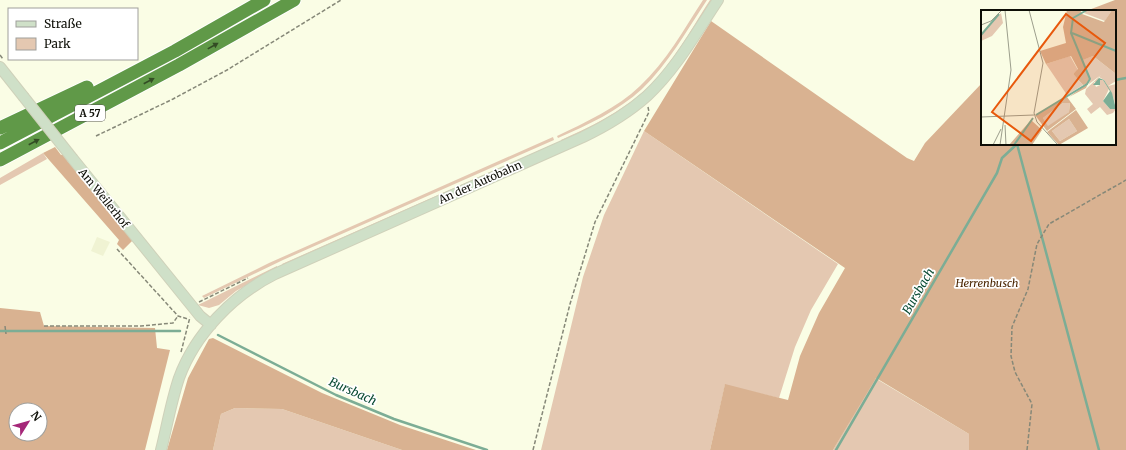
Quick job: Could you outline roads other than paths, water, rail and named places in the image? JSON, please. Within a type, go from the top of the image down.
[{"type":"highway","name":"A 57","points":[[0,143],[165,55],[264,0]]},
{"type":"highway","name":"A 57","points":[[0,160],[179,65],[294,0]]},
{"type":"highway","points":[[138,59],[165,55]]},
{"type":"highway","points":[[0,128],[76,93],[136,60]]},
{"type":"main road","name":"An der Autobahn","points":[[161,450],[183,369],[195,347],[211,325],[240,295],[264,279],[583,137],[618,118],[648,95],[682,54],[718,0]]},
{"type":"main road","name":"Am Weilerhof","points":[[0,67],[194,309],[211,325]]},
{"type":"waterway","name":"Bursbach","points":[[1116,80],[1126,78]]},
{"type":"waterway","name":"Bursbach","points":[[836,450],[997,173],[1002,158],[1016,145]]},
{"type":"waterway","points":[[1017,145],[1099,450]]},
{"type":"waterway","points":[[0,331],[180,331]]},
{"type":"waterway","name":"Bursbach","points":[[218,335],[336,395],[394,419],[487,450]]},
{"type":"park label","name":"Herrenbusch","points":[[987,283]]}]
